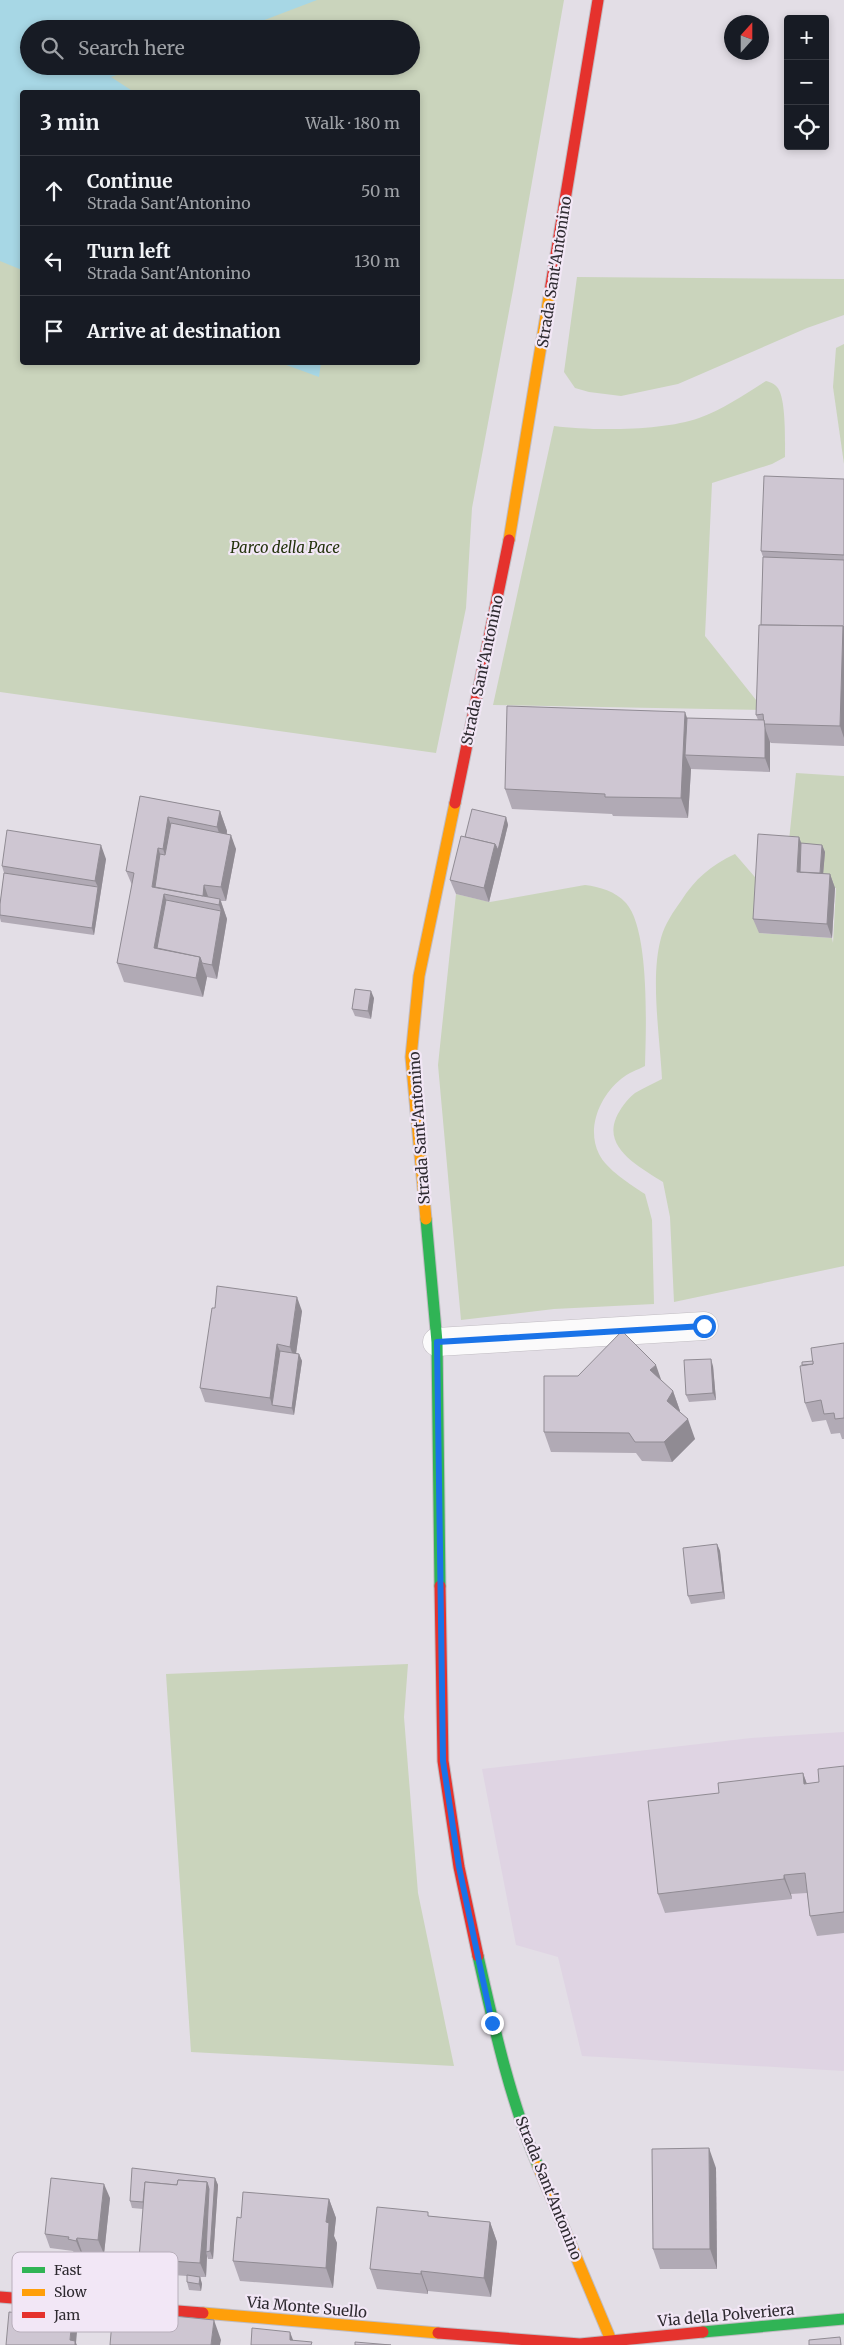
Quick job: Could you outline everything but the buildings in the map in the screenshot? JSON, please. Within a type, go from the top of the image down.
[{"type":"main road","name":"Strada Sant'Antonino","points":[[598,0],[508,544],[419,976],[411,1057],[437,1342],[443,1761],[459,1867],[492,2023],[528,2143],[612,2343]]},
{"type":"main road","name":"Via Monte Suello","points":[[178,2311],[580,2344],[612,2343]]},
{"type":"main road","name":"Via della Polveriera","points":[[612,2343],[844,2319]]},
{"type":"street","points":[[437,1342],[704,1326]]},
{"type":"shaded area","points":[[844,1732],[844,2071],[582,2056],[558,1957],[516,1945],[482,1769],[751,1738]]},
{"type":"green space","name":"Parco della Pace","points":[[0,0],[564,0],[472,508],[466,608],[436,753],[0,692]]},
{"type":"green space","points":[[577,277],[844,279],[844,315],[807,328],[678,384],[621,396],[589,392],[575,388],[564,372]]},
{"type":"green space","points":[[844,344],[844,464],[833,387],[836,348]]},
{"type":"green space","points":[[766,381],[777,387],[783,404],[785,457],[772,464],[712,483],[705,636],[764,710],[493,705],[554,426],[588,429],[627,429],[684,422],[716,411]]},
{"type":"green space","points":[[796,773],[844,776],[844,1266],[674,1302],[670,1217],[663,1182],[635,1164],[627,1156],[615,1139],[613,1129],[616,1118],[629,1098],[638,1091],[662,1079],[656,989],[656,971],[661,938],[675,909],[704,873],[735,854],[761,884],[759,933],[832,938],[833,943],[836,888],[823,887],[788,850]]},
{"type":"green space","points":[[585,885],[607,890],[617,895],[626,903],[634,916],[643,957],[646,1005],[645,1066],[624,1077],[607,1094],[597,1113],[594,1134],[595,1144],[602,1160],[619,1176],[645,1194],[652,1220],[654,1304],[554,1309],[461,1320],[438,1065],[456,894],[490,902]]},
{"type":"green space","points":[[408,1664],[404,1717],[418,1893],[454,2066],[191,2052],[166,1674]]},
{"type":"water","points":[[0,0],[317,0],[265,20],[20,20],[20,75],[116,75],[111,77],[131,90],[20,90],[20,269],[0,261]]},
{"type":"water","points":[[286,365],[321,365],[319,377]]},
{"type":"traffic: fast","points":[[426,1219],[437,1342],[440,1586]]},
{"type":"traffic: fast","points":[[478,1956],[511,2089],[538,2166]]},
{"type":"traffic: fast","points":[[703,2332],[844,2319]]},
{"type":"traffic: slow","points":[[509,540],[550,291]]},
{"type":"traffic: slow","points":[[426,1219],[411,1057],[419,976],[455,803]]},
{"type":"traffic: slow","points":[[538,2166],[613,2345]]},
{"type":"traffic: slow","points":[[203,2313],[438,2333]]},
{"type":"traffic: jam","points":[[550,291],[598,0]]},
{"type":"traffic: jam","points":[[455,803],[509,540]]},
{"type":"traffic: jam","points":[[440,1586],[443,1761],[459,1867],[478,1956]]},
{"type":"traffic: jam","points":[[0,2297],[12,2298]]},
{"type":"traffic: jam","points":[[178,2311],[203,2313]]},
{"type":"traffic: jam","points":[[438,2333],[580,2344],[703,2332]]},
{"type":"route","points":[[492,2023],[459,1867],[443,1761],[437,1342],[704,1326]]}]
